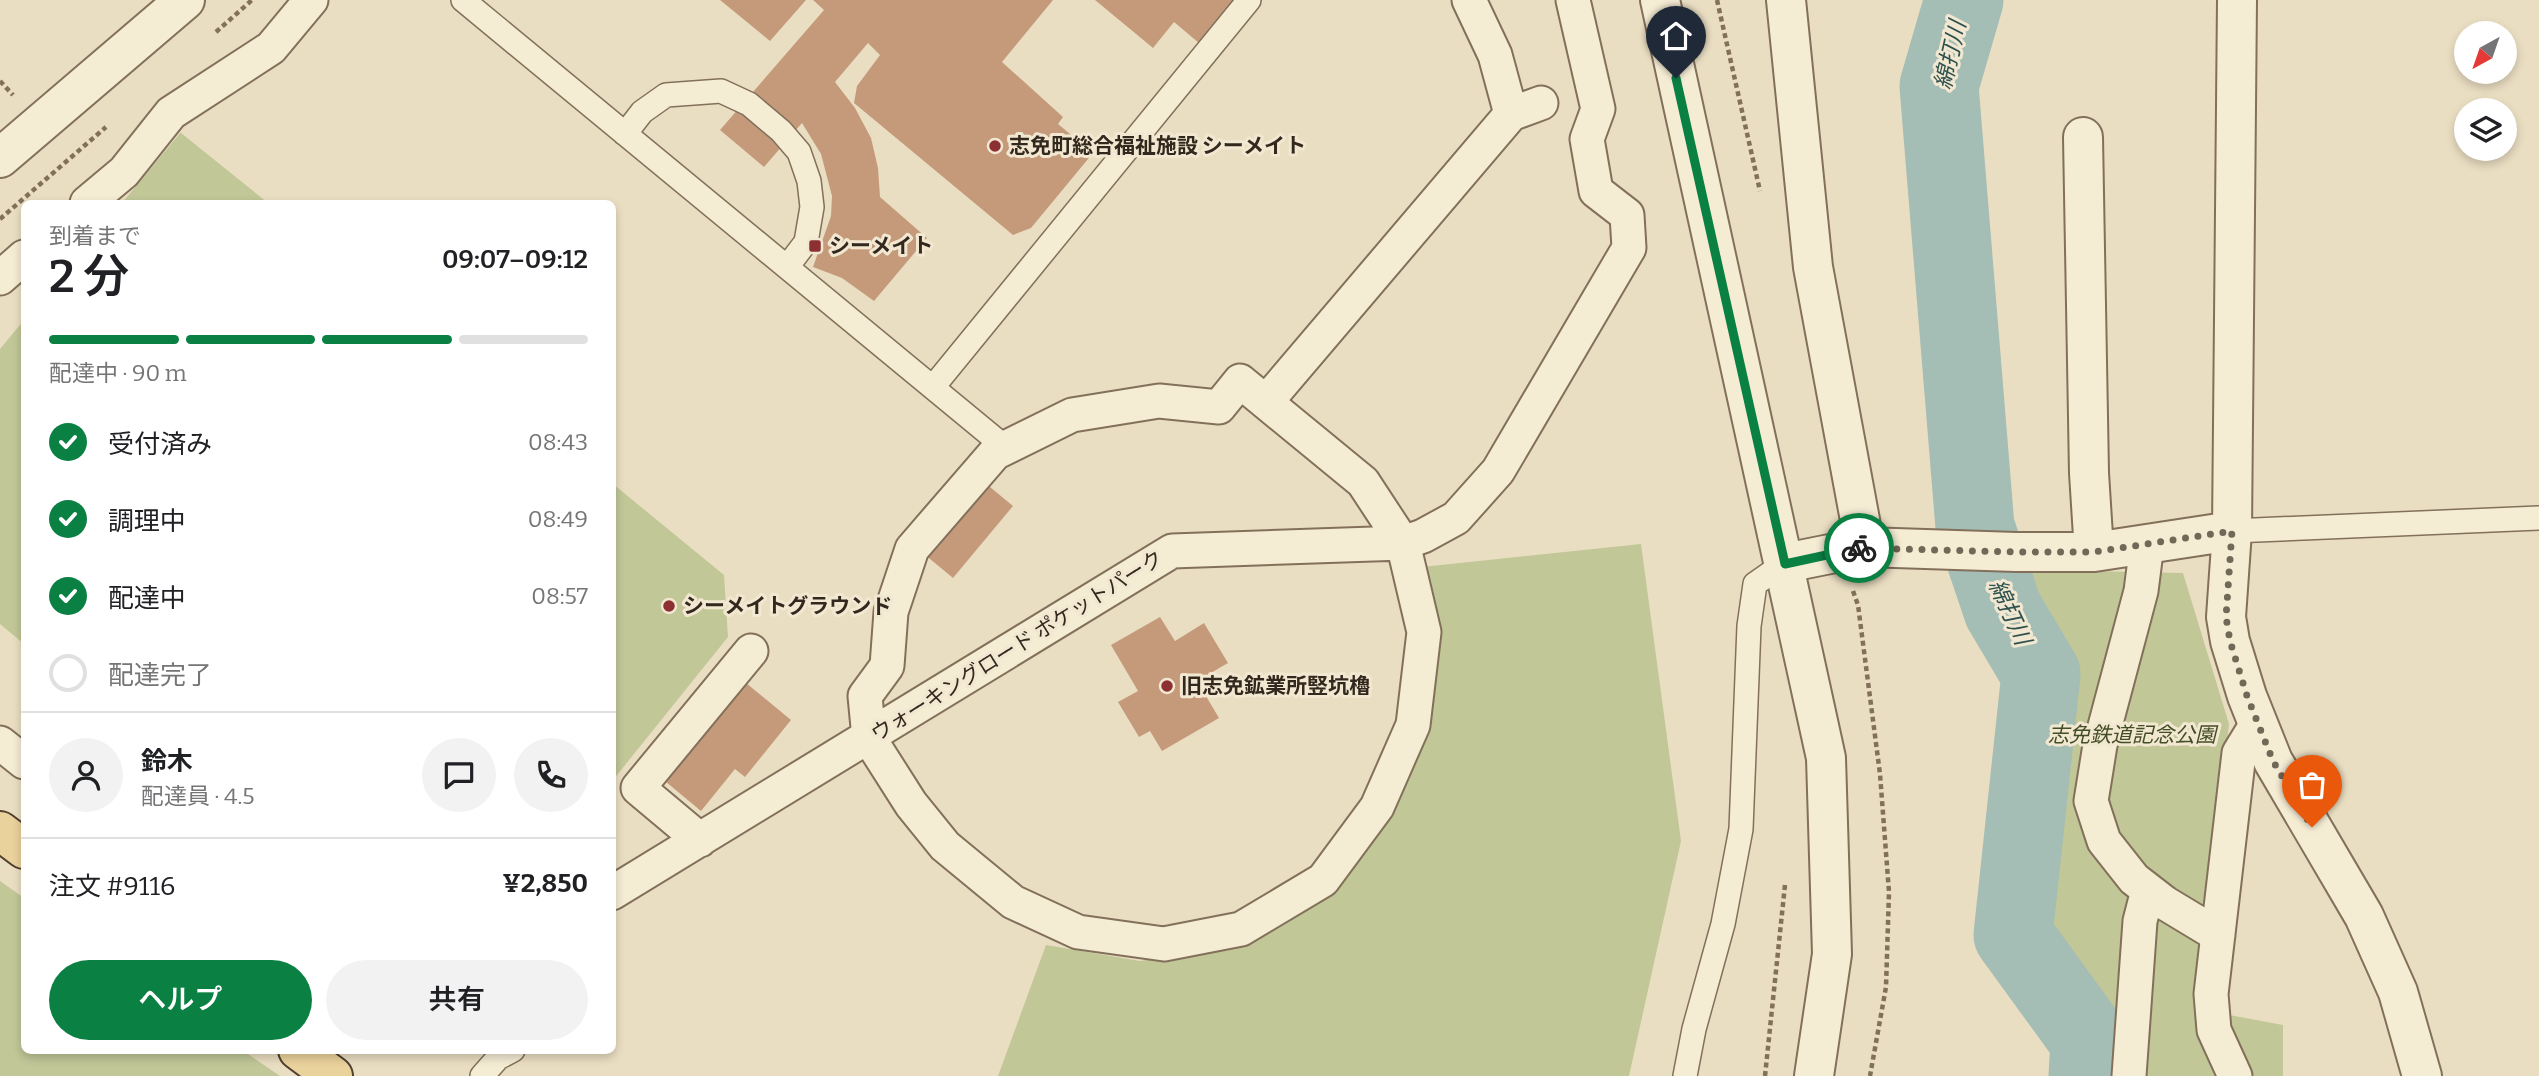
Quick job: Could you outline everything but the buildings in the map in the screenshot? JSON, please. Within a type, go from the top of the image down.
[{"type":"main road","points":[[0,831],[21,847]]},
{"type":"main road","points":[[303,1054],[333,1076]]},
{"type":"street","points":[[0,158],[185,0]]},
{"type":"street","points":[[91,200],[124,172],[170,113],[271,48],[311,0]]},
{"type":"street","points":[[1266,402],[1526,109],[1495,55],[1469,0]]},
{"type":"street","name":"ウォーキングロード ポケットパーク","points":[[616,891],[1172,551],[1402,543],[1423,536],[1456,518],[1498,471],[1629,248],[1627,215],[1596,191],[1587,139],[1598,109],[1573,0]]},
{"type":"street","points":[[1660,0],[1826,758],[1832,954],[1814,1076]]},
{"type":"street","points":[[1786,0],[1813,267],[1865,547]]},
{"type":"street","points":[[2237,0],[2232,531],[2226,617],[2230,641],[2273,761],[2364,916],[2398,992],[2422,1076]]},
{"type":"street","points":[[2083,137],[2089,473],[2094,552]]},
{"type":"street","points":[[0,278],[21,260]]},
{"type":"street","points":[[1240,381],[1266,402],[1363,482],[1402,543],[1424,632],[1413,725],[1377,807],[1323,880],[1241,929],[1164,944],[1078,932],[1013,902],[945,846],[911,804],[869,738],[865,696],[887,666],[891,612],[912,548],[995,453],[1072,415],[1159,401],[1219,407],[1240,381]]},
{"type":"street","points":[[1785,564],[1865,547],[2094,552],[2232,531]]},
{"type":"street","points":[[2147,544],[2140,591],[2100,745],[2091,801],[2104,841],[2134,879],[2165,903],[2218,935]]},
{"type":"street","points":[[700,840],[638,788],[751,651]]},
{"type":"street","points":[[2235,1076],[2214,1030],[2211,994],[2239,753],[2258,722]]},
{"type":"street","points":[[0,743],[21,760]]},
{"type":"street","points":[[2129,1076],[2140,921],[2148,890]]},
{"type":"lane","points":[[933,387],[1249,0]]},
{"type":"lane","points":[[469,2],[1006,448]]},
{"type":"lane","points":[[625,134],[642,112],[666,95],[721,91],[749,104],[799,152],[809,181],[812,207],[806,242],[787,267]]},
{"type":"lane","points":[[2232,531],[2539,518]]},
{"type":"lane","points":[[1685,1076],[1694,1029],[1723,924],[1741,829],[1749,626],[1755,584],[1785,564]]},
{"type":"lane","points":[[482,1076],[498,1058],[506,1054]]},
{"type":"path","points":[[0,81],[16,98]]},
{"type":"green space","points":[[181,132],[264,200],[124,200]]},
{"type":"green space","points":[[21,324],[21,642],[0,624],[0,349]]},
{"type":"green space","name":"シーメイトグラウンド","points":[[616,486],[724,575],[728,637],[616,776]]},
{"type":"green space","points":[[1641,544],[1681,841],[1629,1076],[998,1076],[1046,945],[1140,961],[1230,946],[1390,808],[1422,567]]},
{"type":"green space","name":"志免鉄道記念公園","points":[[1996,569],[2183,573],[2229,724],[2197,1009],[2283,1025],[2283,1076],[2099,1076],[2104,1028],[2020,928],[2044,646]]},
{"type":"green space","points":[[0,881],[21,896],[21,1054],[248,1054],[280,1076],[0,1076]]},
{"type":"waterway","name":"綿打川","points":[[1964,0],[1939,86],[1975,527],[2003,610],[2041,674],[2013,935],[2090,1041],[2088,1076]]},
{"type":"way so far","points":[[1859,548],[2094,552],[2232,531],[2226,617],[2230,641],[2247,696],[2273,761],[2312,827]]},
{"type":"place","name":"志免町総合福祉施設 シーメイト","points":[[995,146]]},
{"type":"place","name":"シーメイト","points":[[815,246]]},
{"type":"place","name":"シーメイトグラウンド","points":[[669,606]]},
{"type":"place","name":"旧志免鉱業所竪坑櫓","points":[[1167,686]]},
{"type":"route","points":[[1676,78],[1785,564],[1859,548]]}]
